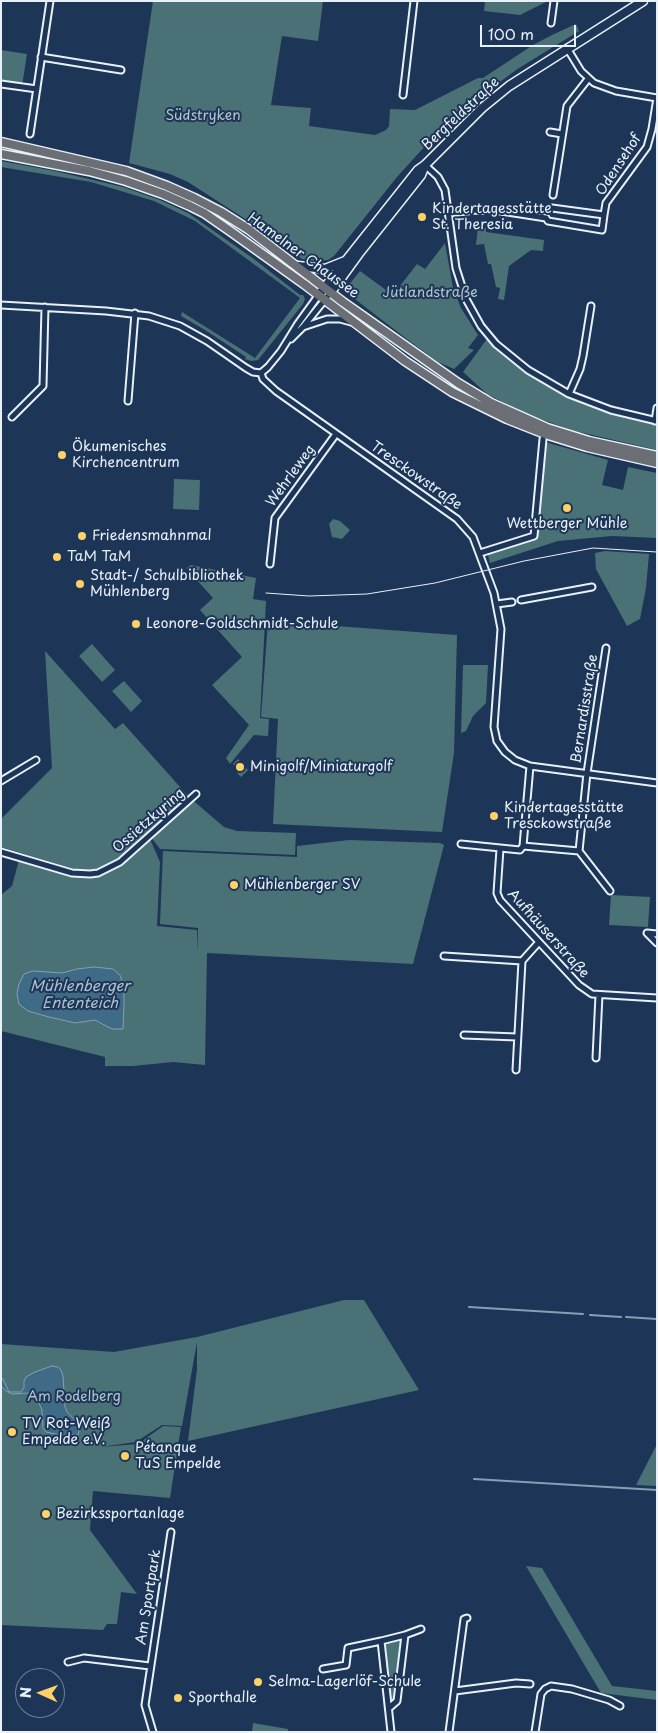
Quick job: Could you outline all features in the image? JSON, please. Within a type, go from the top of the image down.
[{"type":"main road","name":"Hamelner Chaussee","points":[[1,142],[108,167],[167,186],[221,212],[298,266],[328,290],[458,384],[509,413],[567,435],[657,456]]},
{"type":"main road","name":"Hamelner Chaussee","points":[[1,154],[89,171],[164,194],[204,213],[428,377],[452,392],[500,416],[565,441],[657,463]]},
{"type":"street","points":[[30,134],[50,1]]},
{"type":"street","points":[[403,95],[414,1]]},
{"type":"street","points":[[551,23],[554,1]]},
{"type":"street","name":"Bergfeldstraße","points":[[328,290],[347,260],[407,183],[462,127],[509,86],[643,1]]},
{"type":"street","points":[[567,48],[581,71],[594,83],[616,91],[657,98]]},
{"type":"street","points":[[41,58],[121,70]]},
{"type":"street","points":[[553,195],[566,106],[588,78]]},
{"type":"street","points":[[1,84],[37,89]]},
{"type":"street","name":"Odensehof","points":[[449,213],[489,210],[546,218],[548,221],[602,230],[606,202],[647,147],[657,98]]},
{"type":"street","points":[[550,132],[562,134]]},
{"type":"street","points":[[425,165],[438,177],[445,190],[459,279],[470,308],[481,326],[496,344],[538,377],[569,394],[611,410],[656,421],[657,408]]},
{"type":"street","name":"Bergfeldstraße","points":[[328,290],[421,174],[425,165]]},
{"type":"street","name":"Odensehof","points":[[552,208],[604,215]]},
{"type":"street","points":[[298,266],[325,269],[347,260]]},
{"type":"street","points":[[261,372],[268,367],[297,325],[328,290]]},
{"type":"street","points":[[286,343],[303,328],[321,298]]},
{"type":"street","name":"Tresckowstraße","points":[[1,305],[135,313],[180,326],[207,341],[253,372],[261,372],[264,379],[276,391],[457,519],[473,537],[497,604],[501,629],[494,727],[497,741],[505,752],[515,760],[530,766],[657,783]]},
{"type":"street","points":[[569,394],[583,356],[591,306]]},
{"type":"street","points":[[12,417],[44,386],[45,307]]},
{"type":"street","points":[[128,401],[135,313]]},
{"type":"street","points":[[303,328],[327,319],[340,319],[352,322]]},
{"type":"street","name":"Wehrleweg","points":[[270,564],[272,530],[275,518],[336,434]]},
{"type":"street","points":[[480,553],[534,536],[543,439]]},
{"type":"street","points":[[521,600],[592,587]]},
{"type":"street","points":[[497,604],[512,602]]},
{"type":"street","name":"Bernardisstraße","points":[[579,851],[587,773],[606,648]]},
{"type":"street","points":[[1,780],[36,760]]},
{"type":"street","points":[[460,844],[520,850],[523,846],[530,766]]},
{"type":"street","name":"Ossietzkyring","points":[[1,852],[72,872],[90,874],[105,870],[120,862],[196,794]]},
{"type":"street","points":[[523,846],[579,851],[610,891]]},
{"type":"street","name":"Aufhäuserstraße","points":[[500,849],[497,893],[500,900],[584,990],[599,995],[657,998]]},
{"type":"street","points":[[657,934],[647,933],[657,943]]},
{"type":"street","points":[[516,1070],[522,961],[539,942]]},
{"type":"street","points":[[444,956],[522,961]]},
{"type":"street","points":[[596,1058],[599,995]]},
{"type":"street","points":[[464,1035],[517,1037]]},
{"type":"street","name":"Am Sportpark","points":[[153,1732],[146,1705],[150,1666],[171,1532]]},
{"type":"street","points":[[449,1732],[464,1619],[467,1618]]},
{"type":"street","points":[[323,1669],[346,1665],[348,1648],[405,1635],[421,1629]]},
{"type":"street","points":[[389,1708],[397,1701],[405,1635]]},
{"type":"street","points":[[381,1641],[392,1732]]},
{"type":"street","name":"Am Sportpark","points":[[68,1662],[84,1658],[150,1666]]},
{"type":"street","points":[[455,1691],[516,1683],[530,1684]]},
{"type":"street","points":[[535,1732],[541,1694],[551,1686],[572,1689],[609,1700],[620,1706]]},
{"type":"green space","name":"Südstryken","points":[[153,1],[323,1],[318,41],[282,36],[271,105],[311,108],[309,126],[375,135],[386,130],[389,126],[390,109],[415,110],[478,78],[483,78],[533,45],[552,35],[576,24],[579,31],[516,70],[458,118],[447,122],[397,177],[334,256],[328,260],[315,261],[302,259],[253,224],[188,182],[170,174],[129,163]]},
{"type":"green space","points":[[485,1],[548,1],[520,15],[484,11]]},
{"type":"green space","points":[[1,50],[27,54],[22,86],[1,83]]},
{"type":"green space","points":[[1,161],[123,187],[160,200],[188,213],[254,259],[300,295],[303,295],[305,299],[303,304],[258,360],[251,361],[245,359],[246,357],[181,316],[182,312],[255,358],[300,298],[195,221],[154,201],[91,182],[1,167]]},
{"type":"green space","points":[[478,227],[486,228],[486,232],[544,240],[543,251],[531,250],[509,266],[504,300],[498,299],[500,288],[496,287],[491,264],[488,264],[484,244],[476,245]]},
{"type":"green space","name":"Jütlandstraße","points":[[445,243],[453,288],[461,308],[478,335],[468,348],[474,350],[454,369],[438,362],[347,293],[347,287],[360,271],[393,295],[417,264],[425,269]]},
{"type":"green space","points":[[489,336],[548,383],[621,413],[657,421],[657,450],[575,431],[528,415],[487,394],[463,372]]},
{"type":"green space","points":[[545,442],[608,460],[602,485],[623,490],[628,467],[657,473],[657,538],[612,536],[558,541],[490,563],[487,551],[536,535]]},
{"type":"green space","points":[[174,479],[200,480],[199,510],[173,509]]},
{"type":"green space","points":[[333,519],[340,521],[350,530],[342,539],[332,537],[329,524]]},
{"type":"green space","points":[[605,551],[649,554],[646,588],[640,619],[627,626],[596,569],[595,553]]},
{"type":"green space","points":[[191,565],[256,578],[253,599],[266,601],[260,718],[269,719],[268,736],[254,735],[230,764],[226,758],[249,725],[212,685],[242,657],[200,610],[213,598],[186,568]]},
{"type":"green space","points":[[268,621],[457,635],[454,753],[442,832],[273,824],[278,719],[261,717]]},
{"type":"green space","points":[[92,644],[115,670],[102,682],[79,656]]},
{"type":"green space","points":[[45,651],[115,729],[123,723],[189,797],[224,827],[237,831],[296,833],[295,855],[160,849],[148,833],[114,862],[99,869],[81,871],[1,847],[1,819],[52,768]]},
{"type":"green space","points":[[463,665],[488,665],[486,703],[473,716],[466,731],[461,733]]},
{"type":"green space","points":[[124,681],[142,701],[131,712],[112,691]]},
{"type":"green space","name":"Minigolf/Miniaturgolf","points":[[238,759],[248,770],[241,777],[233,764]]},
{"type":"green space","points":[[150,839],[160,862],[157,926],[197,930],[198,952],[198,928],[160,924],[163,851],[297,857],[297,846],[349,840],[440,843],[444,845],[413,964],[207,953],[205,1065],[173,1062],[133,1066],[105,1066],[105,1057],[1,1031],[1,895],[12,886],[19,860],[72,876],[99,876],[115,869]]},
{"type":"green space","points":[[611,895],[650,897],[648,927],[609,925]]},
{"type":"green space","name":"Am Rodelberg","points":[[344,1300],[364,1300],[419,1390],[188,1441],[197,1369],[197,1342],[182,1426],[162,1425],[136,1442],[100,1447],[138,1444],[163,1426],[181,1427],[170,1498],[93,1491],[90,1530],[137,1594],[121,1592],[117,1624],[107,1624],[103,1630],[1,1625],[1,1344],[114,1352],[197,1337]]},
{"type":"green space","points":[[657,1444],[657,1486],[636,1485]]},
{"type":"green space","points":[[526,1566],[542,1568],[612,1686],[657,1691],[657,1700],[601,1693]]},
{"type":"green space","points":[[398,1639],[402,1644],[395,1699],[393,1700],[391,1698],[384,1642]]},
{"type":"green space","points":[[253,1723],[288,1729],[288,1732],[252,1732]]},
{"type":"water","name":"Mühlenberger Ententeich","points":[[94,967],[113,969],[120,975],[124,987],[123,1029],[112,1029],[95,1020],[75,1023],[49,1017],[28,1011],[19,1004],[17,994],[24,974],[33,971],[62,973]]},
{"type":"water","points":[[52,1366],[58,1367],[61,1370],[65,1407],[67,1412],[80,1425],[78,1435],[61,1435],[46,1432],[43,1428],[42,1410],[38,1401],[29,1393],[12,1394],[6,1391],[1,1386],[1,1379],[3,1379],[9,1392],[21,1392],[24,1388],[26,1377]]},
{"type":"waterway","points":[[469,1307],[583,1314]]},
{"type":"waterway","points":[[590,1315],[621,1317]]},
{"type":"waterway","points":[[626,1317],[657,1319]]},
{"type":"waterway","points":[[474,1479],[657,1490]]},
{"type":"tram line","points":[[266,593],[309,596],[367,594],[435,583],[524,561],[593,548],[657,552]]},
{"type":"place","name":"Kindertagesstätte St. Theresia","points":[[422,217]]},
{"type":"place","name":"Ökumenisches Kirchencentrum","points":[[62,455]]},
{"type":"place","name":"Wettberger Mühle","points":[[567,508]]},
{"type":"place","name":"Friedensmahnmal","points":[[82,536]]},
{"type":"place","name":"TaM TaM","points":[[57,557]]},
{"type":"place","name":"Stadt-/ Schulbibliothek Mühlenberg","points":[[80,584]]},
{"type":"place","name":"Leonore-Goldschmidt-Schule","points":[[136,624]]},
{"type":"place","name":"Minigolf/Miniaturgolf","points":[[240,767]]},
{"type":"place","name":"Kindertagesstätte Tresckowstraße","points":[[494,816]]},
{"type":"place","name":"Mühlenberger SV","points":[[234,885]]},
{"type":"place","name":"TV Rot-Weiß Empelde e.V.","points":[[12,1432]]},
{"type":"place","name":"Pétanque TuS Empelde","points":[[125,1456]]},
{"type":"place","name":"Bezirkssportanlage","points":[[46,1514]]},
{"type":"place","name":"Selma-Lagerlöf-Schule","points":[[258,1682]]},
{"type":"place","name":"Sporthalle","points":[[178,1698]]}]
